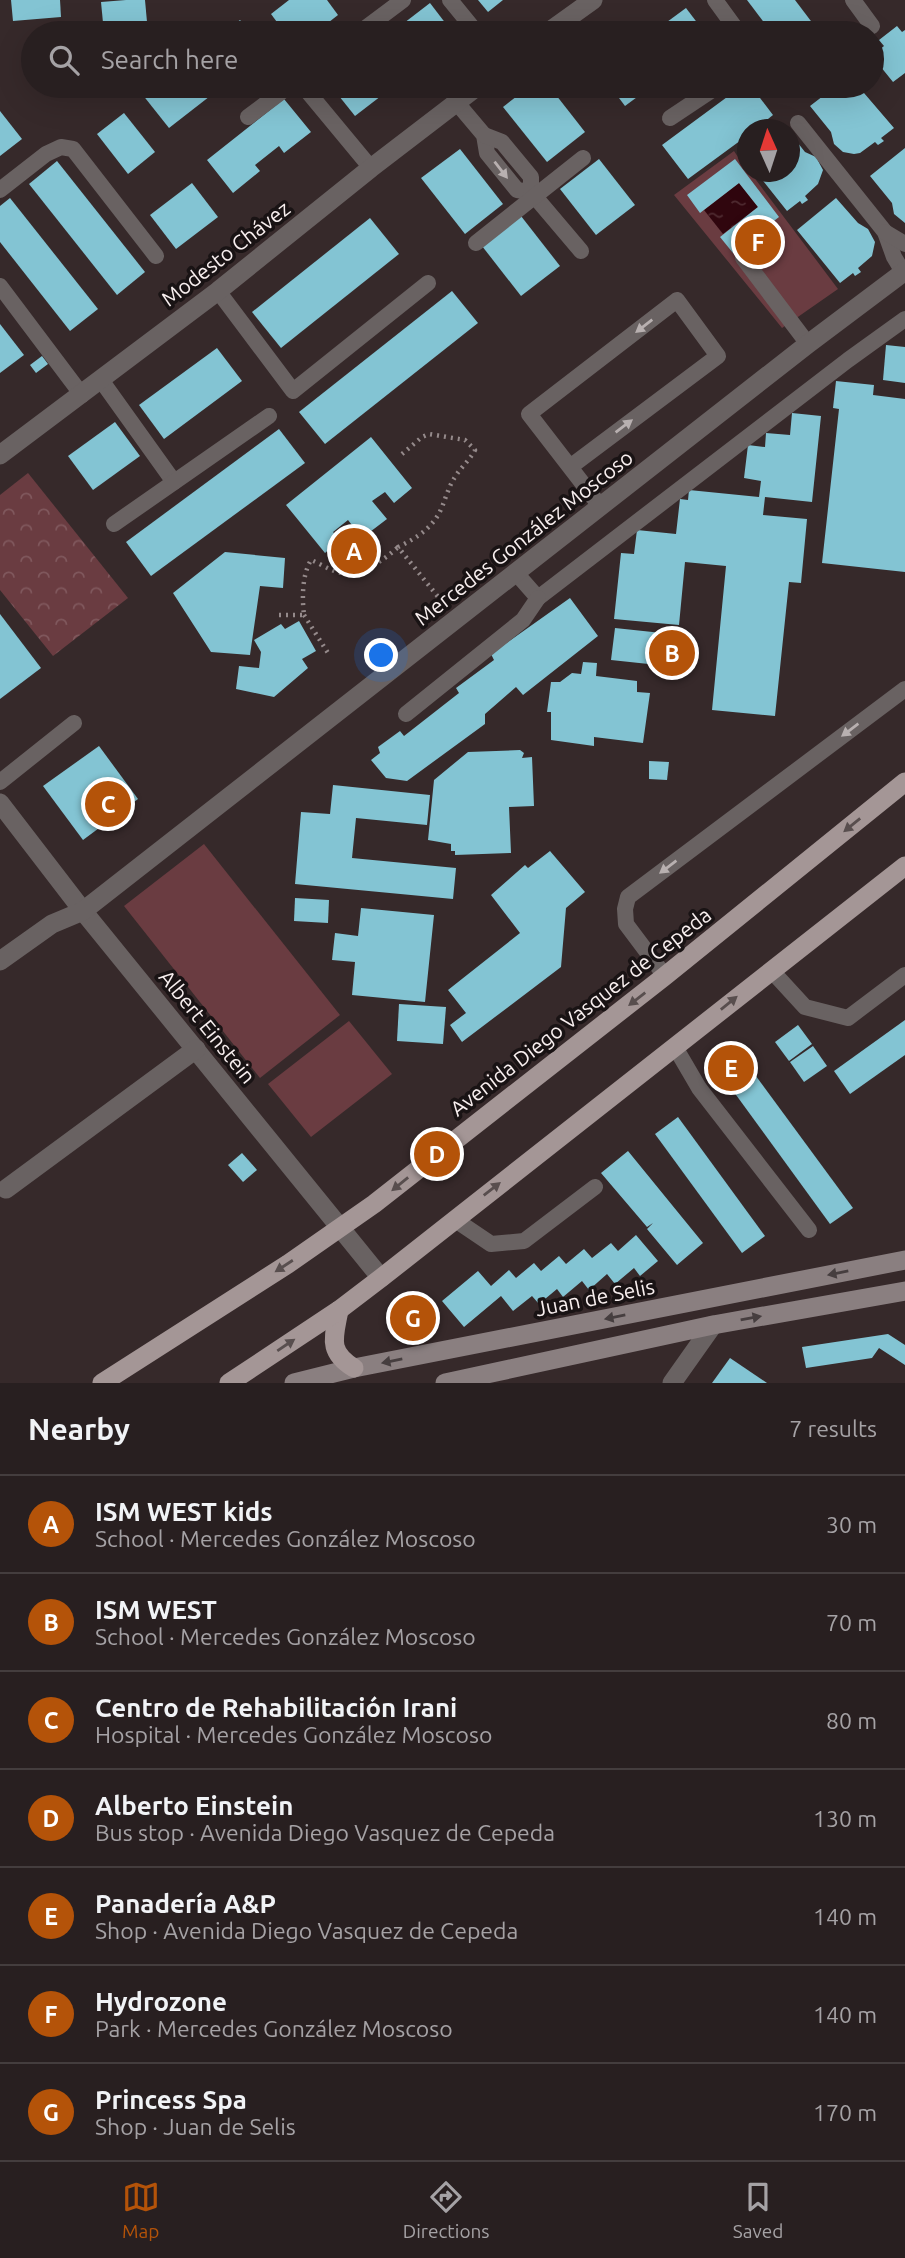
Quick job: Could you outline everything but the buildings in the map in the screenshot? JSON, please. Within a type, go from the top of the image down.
[{"type":"main road","name":"Avenida Diego Vasquez de Cepeda","points":[[102,1383],[288,1264],[374,1205],[665,976],[905,782]]},
{"type":"main road","points":[[229,1383],[339,1310],[381,1278],[905,866]]},
{"type":"main road","name":"Juan de Selis","points":[[295,1383],[354,1368],[905,1260]]},
{"type":"main road","points":[[445,1383],[713,1325],[905,1291]]},
{"type":"main road","points":[[339,1310],[333,1343],[340,1359],[354,1368]]},
{"type":"main road","points":[[517,1336],[523,1365]]},
{"type":"street","points":[[564,21],[593,0]]},
{"type":"street","name":"Modesto Chávez","points":[[0,455],[218,291],[463,98]]},
{"type":"street","name":"Mercedes González Moscoso","points":[[0,961],[52,925],[83,911],[904,271]]},
{"type":"street","name":"Albert Einstein","points":[[0,803],[83,911],[381,1278]]},
{"type":"street","points":[[6,1189],[196,1049]]},
{"type":"street","points":[[672,1383],[713,1325]]},
{"type":"lane","points":[[375,21],[403,0]]},
{"type":"lane","points":[[450,0],[467,21]]},
{"type":"lane","points":[[715,0],[730,21]]},
{"type":"lane","points":[[853,0],[868,21]]},
{"type":"lane","points":[[248,117],[273,98]]},
{"type":"lane","points":[[313,98],[371,168]]},
{"type":"lane","points":[[670,118],[700,98]]},
{"type":"lane","points":[[457,103],[484,135],[487,153],[517,190],[533,194],[581,251]]},
{"type":"lane","points":[[800,126],[885,232],[894,257],[904,271]]},
{"type":"lane","points":[[0,190],[46,154],[61,147],[73,149],[156,256]]},
{"type":"lane","points":[[476,243],[533,194],[583,158]]},
{"type":"lane","points":[[885,232],[905,244]]},
{"type":"lane","points":[[743,258],[808,344]]},
{"type":"lane","points":[[218,291],[293,391],[428,284]]},
{"type":"lane","points":[[0,286],[82,395]]},
{"type":"lane","points":[[570,467],[718,356],[677,300],[529,414],[600,506]]},
{"type":"lane","points":[[406,714],[523,620],[538,598],[905,319]]},
{"type":"lane","points":[[101,380],[174,482]]},
{"type":"lane","points":[[114,524],[269,416]]},
{"type":"lane","points":[[516,573],[538,598]]},
{"type":"lane","points":[[665,976],[626,924],[625,909],[628,897],[905,689]]},
{"type":"lane","points":[[0,782],[75,723]]},
{"type":"lane","points":[[771,970],[805,1007],[848,1018],[905,975]]},
{"type":"lane","points":[[675,1047],[699,1088],[808,1230]]},
{"type":"lane","points":[[454,1219],[491,1244],[524,1241],[595,1187]]},
{"type":"path","points":[[328,653],[304,615],[304,580],[311,560],[337,572],[350,572],[373,567],[388,558],[398,547],[414,540],[429,527],[438,515],[455,477],[475,450],[472,444],[465,440],[429,435],[422,437],[402,454]]},
{"type":"path","points":[[398,547],[456,620]]},
{"type":"path","points":[[279,615],[304,615]]},
{"type":"green space","points":[[734,151],[737,156],[737,182],[758,182],[838,289],[782,328],[674,195]]},
{"type":"green space","points":[[28,473],[128,598],[53,656],[0,590],[0,495]]},
{"type":"green space","points":[[204,844],[340,1015],[260,1078],[124,906]]},
{"type":"green space","points":[[349,1021],[392,1074],[311,1137],[268,1084]]},
{"type":"water","points":[[739,183],[758,207],[723,234],[704,210]]},
{"type":"place","name":"Hydrozone","points":[[758,242]]},
{"type":"place","name":"ISM WEST kids","points":[[354,551]]},
{"type":"place","name":"ISM WEST","points":[[672,653]]},
{"type":"place","name":"Centro de Rehabilitación Irani","points":[[108,804]]},
{"type":"place","name":"Panadería A&P","points":[[731,1068]]},
{"type":"place","name":"Alberto Einstein","points":[[437,1154]]},
{"type":"place","name":"Princess Spa","points":[[413,1318]]}]
